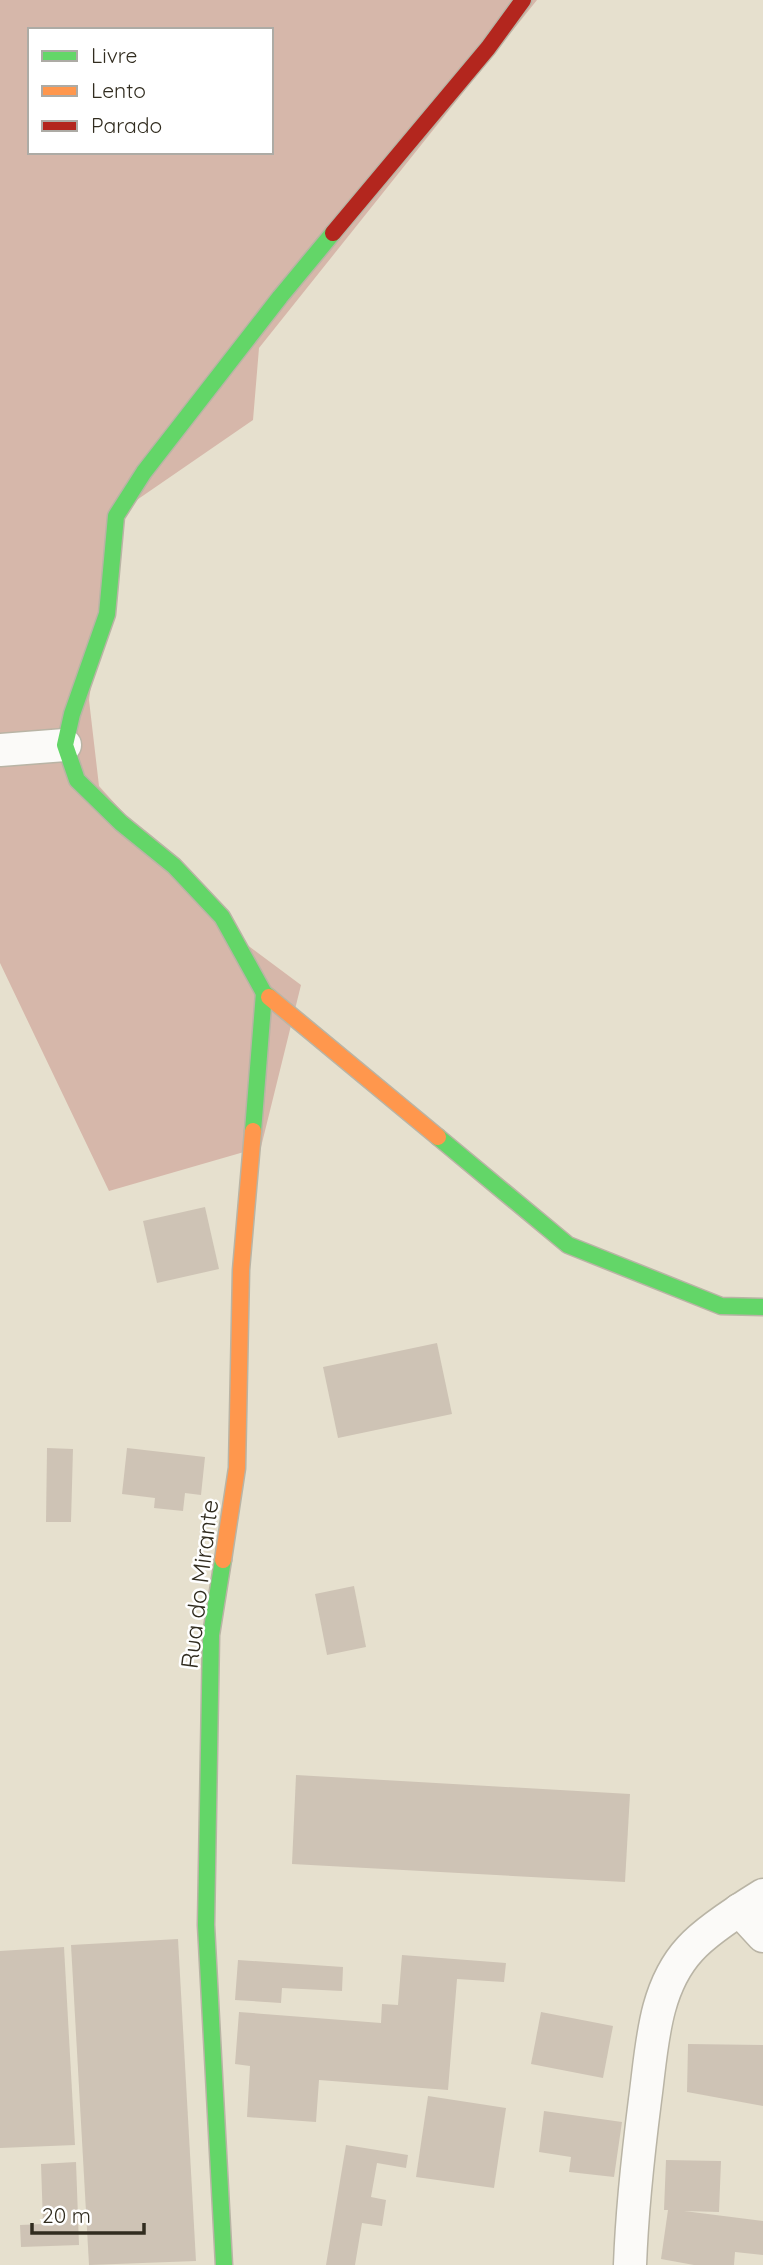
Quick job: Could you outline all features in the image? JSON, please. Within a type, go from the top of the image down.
[{"type":"street","points":[[523,0],[488,48],[271,308],[144,472],[116,516],[107,614],[72,714],[65,745],[78,780],[121,823],[174,866],[222,917],[264,993],[568,1245],[721,1306],[763,1307]]},
{"type":"street","points":[[0,750],[65,745]]},
{"type":"street","name":"Rua do Mirante","points":[[224,2265],[206,1925],[211,1635],[237,1468],[241,1270],[264,993]]},
{"type":"street","points":[[630,2265],[633,2189],[658,2014],[668,1983],[690,1949],[751,1902],[763,1936]]},
{"type":"shaded area","points":[[0,0],[537,0],[259,348],[253,420],[115,515],[89,700],[99,786],[234,935],[301,985],[261,1147],[109,1191],[0,963]]},
{"type":"building","points":[[205,1207],[219,1269],[157,1283],[143,1221]]},
{"type":"building","points":[[437,1343],[452,1414],[338,1438],[323,1367]]},
{"type":"building","points":[[47,1448],[73,1449],[71,1522],[46,1522]]},
{"type":"building","points":[[127,1448],[205,1457],[201,1495],[185,1493],[183,1511],[154,1508],[155,1498],[122,1494]]},
{"type":"building","points":[[354,1586],[366,1647],[327,1655],[315,1594]]},
{"type":"building","points":[[296,1775],[630,1794],[625,1882],[292,1864]]},
{"type":"building","points":[[178,1939],[196,2261],[89,2265],[71,1945]]},
{"type":"building","points":[[64,1947],[75,2145],[0,2148],[0,1951]]},
{"type":"building","points":[[402,1955],[506,1963],[504,1982],[457,1979],[448,2090],[319,2080],[316,2122],[247,2117],[250,2066],[235,2064],[239,2012],[381,2023],[382,2004],[398,2005]]},
{"type":"building","points":[[238,1960],[343,1967],[342,1991],[282,1988],[281,2003],[235,2000]]},
{"type":"building","points":[[541,2012],[613,2026],[603,2078],[531,2064]]},
{"type":"building","points":[[688,2044],[763,2045],[763,2106],[687,2092]]},
{"type":"building","points":[[428,2096],[506,2108],[494,2188],[416,2177]]},
{"type":"building","points":[[544,2111],[622,2122],[614,2177],[569,2172],[571,2157],[539,2152]]},
{"type":"building","points":[[346,2145],[408,2155],[406,2168],[377,2163],[371,2197],[386,2200],[382,2226],[362,2223],[355,2265],[326,2265]]},
{"type":"building","points":[[666,2160],[721,2161],[719,2212],[684,2211],[763,2221],[763,2255],[735,2252],[734,2265],[694,2265],[661,2259],[668,2210],[664,2210]]},
{"type":"building","points":[[76,2162],[79,2245],[21,2247],[20,2225],[43,2224],[41,2164]]},
{"type":"traffic: fast","points":[[269,997],[264,993],[222,917],[174,866],[121,823],[77,780],[65,745],[72,714],[107,614],[116,516],[144,472],[333,233]]},
{"type":"traffic: fast","points":[[253,1131],[264,993]]},
{"type":"traffic: fast","points":[[438,1137],[568,1245],[721,1306],[763,1307]]},
{"type":"traffic: fast","points":[[223,1560],[211,1635],[206,1925],[224,2265]]},
{"type":"traffic: slow","points":[[269,997],[438,1137]]},
{"type":"traffic: slow","points":[[223,1560],[237,1468],[241,1270],[253,1131]]},
{"type":"traffic: jam","points":[[333,233],[488,48],[523,0]]}]
